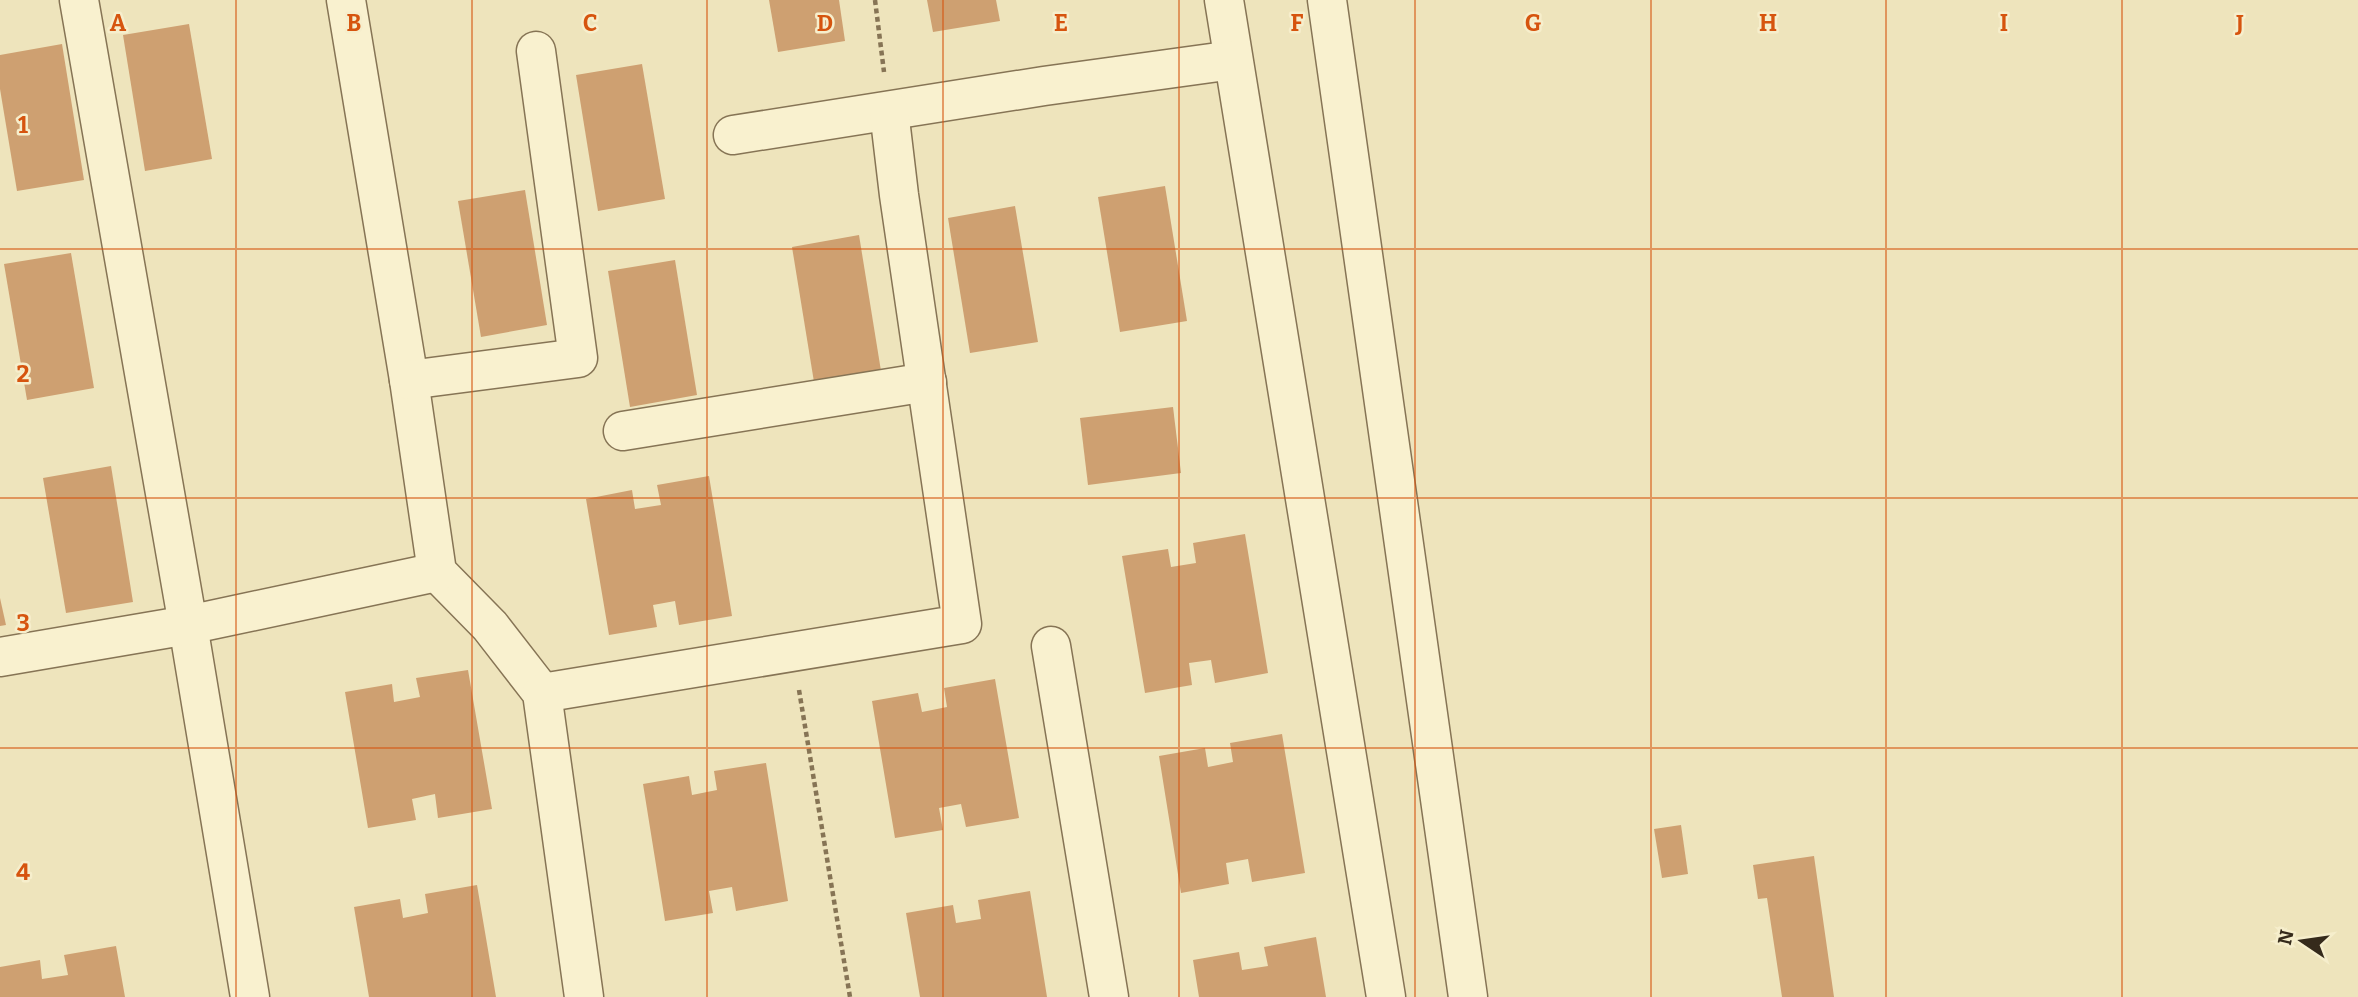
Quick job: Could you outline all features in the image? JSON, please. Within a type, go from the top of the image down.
[{"type":"street","points":[[79,0],[250,997]]},
{"type":"street","points":[[346,0],[438,572],[490,625],[542,693],[584,997]]},
{"type":"street","points":[[1224,0],[1386,997]]},
{"type":"street","points":[[1327,0],[1468,997]]},
{"type":"street","points":[[409,380],[578,358],[536,51]]},
{"type":"street","points":[[733,135],[1233,60]]},
{"type":"street","points":[[542,693],[962,624],[889,111]]},
{"type":"street","points":[[623,431],[927,382]]},
{"type":"street","points":[[0,657],[188,625],[438,572]]},
{"type":"street","points":[[1051,646],[1109,997]]},
{"type":"path","points":[[875,0],[889,111]]},
{"type":"path","points":[[793,652],[850,997]]},
{"type":"building","points":[[769,0],[839,0],[845,41],[778,52]]},
{"type":"building","points":[[927,0],[996,0],[1000,21],[933,32]]},
{"type":"building","points":[[189,24],[212,159],[145,171],[123,35]]},
{"type":"building","points":[[62,44],[84,180],[17,191],[0,89],[0,55]]},
{"type":"building","points":[[642,64],[665,199],[598,211],[576,75]]},
{"type":"building","points":[[1165,186],[1187,321],[1120,332],[1098,197]]},
{"type":"building","points":[[525,190],[547,325],[481,337],[458,201]]},
{"type":"building","points":[[1015,206],[1038,342],[970,353],[948,218]]},
{"type":"building","points":[[859,235],[881,371],[814,382],[792,247]]},
{"type":"building","points":[[71,253],[94,388],[27,400],[4,264]]},
{"type":"building","points":[[675,260],[697,395],[630,407],[608,271]]},
{"type":"building","points":[[1173,407],[1181,473],[1088,485],[1080,418]]},
{"type":"building","points":[[111,466],[133,602],[66,613],[43,478]]},
{"type":"building","points":[[709,476],[732,616],[679,625],[675,601],[653,605],[657,627],[609,635],[586,499],[632,490],[635,509],[661,505],[657,485]]},
{"type":"building","points":[[1245,534],[1268,673],[1215,683],[1211,660],[1189,663],[1192,685],[1145,693],[1122,556],[1168,549],[1171,567],[1196,563],[1193,543]]},
{"type":"building","points":[[0,598],[6,625],[0,626]]},
{"type":"building","points":[[468,670],[492,809],[438,818],[435,794],[412,799],[416,820],[368,828],[345,692],[392,684],[394,702],[420,697],[416,678]]},
{"type":"building","points":[[995,679],[1019,818],[966,827],[961,804],[939,808],[943,830],[895,838],[872,701],[918,693],[922,712],[947,707],[944,688]]},
{"type":"building","points":[[1282,734],[1305,873],[1252,882],[1248,859],[1226,863],[1229,884],[1181,893],[1159,756],[1205,748],[1208,767],[1233,762],[1230,743]]},
{"type":"building","points":[[766,763],[788,901],[736,911],[732,887],[709,891],[713,913],[665,921],[643,784],[689,776],[692,795],[717,790],[714,771]]},
{"type":"building","points":[[1681,825],[1688,874],[1662,878],[1654,829]]},
{"type":"building","points":[[1814,856],[1834,997],[1782,997],[1767,898],[1758,899],[1753,865]]},
{"type":"building","points":[[477,885],[496,997],[369,997],[354,907],[400,899],[403,918],[428,913],[425,894]]},
{"type":"building","points":[[1030,891],[1047,997],[920,997],[906,913],[953,905],[956,923],[981,919],[978,900]]},
{"type":"building","points":[[1316,937],[1326,997],[1199,997],[1193,960],[1239,952],[1242,970],[1268,966],[1264,947]]},
{"type":"building","points":[[116,946],[125,997],[0,997],[0,967],[40,960],[42,979],[68,975],[64,955]]}]
